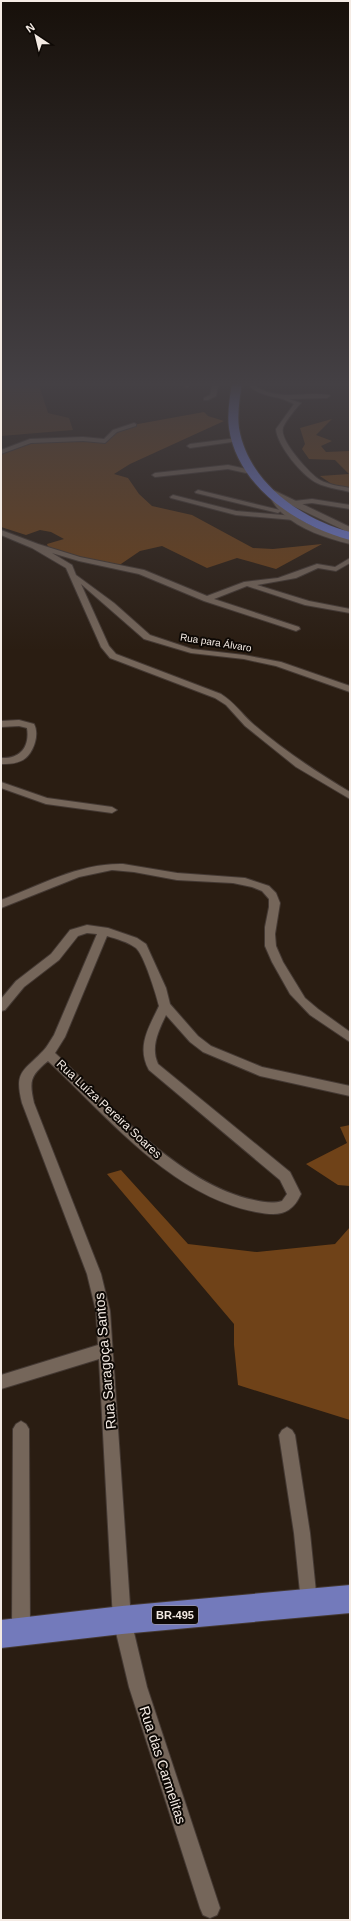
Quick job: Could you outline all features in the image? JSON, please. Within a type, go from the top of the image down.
[{"type":"highway","points":[[253,472],[270,493],[321,529],[346,535]]},
{"type":"main road","name":"BR-495","points":[[11,1633],[122,1620],[350,1599]]},
{"type":"street","points":[[154,475],[185,472]]},
{"type":"street","points":[[306,472],[314,479],[350,490]]},
{"type":"street","points":[[198,492],[284,512]]},
{"type":"street","points":[[270,493],[336,524],[346,535]]},
{"type":"street","points":[[270,493],[276,504],[284,512],[294,518],[321,529],[336,524]]},
{"type":"street","points":[[173,497],[236,513],[294,518]]},
{"type":"street","points":[[294,503],[312,501],[350,507]]},
{"type":"street","points":[[1,532],[35,546],[79,559],[141,572],[207,599],[296,629]]},
{"type":"street","points":[[35,546],[61,561],[74,575],[105,647],[113,656],[218,696],[229,703],[248,724],[299,765],[350,796]]},
{"type":"street","points":[[336,569],[350,560]]},
{"type":"street","points":[[207,599],[247,584],[286,578],[317,566],[350,572]]},
{"type":"street","name":"Rua para Álvaro","points":[[74,575],[147,637],[191,651],[273,663],[350,689]]},
{"type":"street","points":[[247,584],[308,603],[350,611]]},
{"type":"street","points":[[1,724],[27,724],[31,726],[32,729],[32,738],[26,754],[22,758],[13,762],[1,761]]},
{"type":"street","points":[[1,785],[46,801],[112,810]]},
{"type":"street","points":[[1,904],[42,889],[67,877],[88,870],[102,868],[132,867],[187,878],[231,880],[259,886],[266,890],[274,900],[275,904],[270,927],[272,953],[297,994],[318,1015],[350,1038]]},
{"type":"street","points":[[1,1007],[20,984],[55,956],[74,933],[87,929],[104,931],[133,941],[142,947],[160,988],[165,1006],[194,1039],[206,1049],[260,1071],[281,1077],[350,1090]]},
{"type":"street","name":"Rua Luíza Pereira Soares","points":[[104,931],[62,1031],[48,1054],[137,1138],[186,1176],[238,1203],[262,1208],[275,1208],[284,1206],[291,1202],[294,1194],[285,1176],[153,1067],[148,1054],[148,1048],[156,1025],[165,1006]]},
{"type":"street","name":"Rua Saragoça Santos","points":[[48,1054],[29,1071],[25,1077],[24,1086],[28,1103],[94,1274],[102,1311],[106,1350],[122,1620]]},
{"type":"street","points":[[1,1382],[106,1350]]},
{"type":"street","points":[[11,1633],[21,1429]]},
{"type":"street","points":[[287,1435],[302,1533],[309,1603]]},
{"type":"street","name":"Rua das Carmelitas","points":[[122,1620],[138,1687],[210,1908]]},
{"type":"shaded area","points":[[1,472],[118,472],[114,474],[128,478],[139,494],[152,506],[192,515],[253,548],[273,549],[322,544],[276,569],[237,558],[207,568],[162,546],[140,551],[118,566],[49,550],[47,544],[64,539],[51,532],[40,530],[26,535],[1,527]]},
{"type":"shaded area","points":[[347,472],[350,472],[350,490],[336,487],[320,476],[349,474]]},
{"type":"shaded area","points":[[350,1125],[350,1186],[338,1185],[306,1164],[347,1143],[340,1127]]},
{"type":"shaded area","points":[[121,1170],[188,1244],[257,1252],[335,1244],[350,1227],[350,1420],[238,1385],[234,1345],[234,1324],[107,1174]]}]
